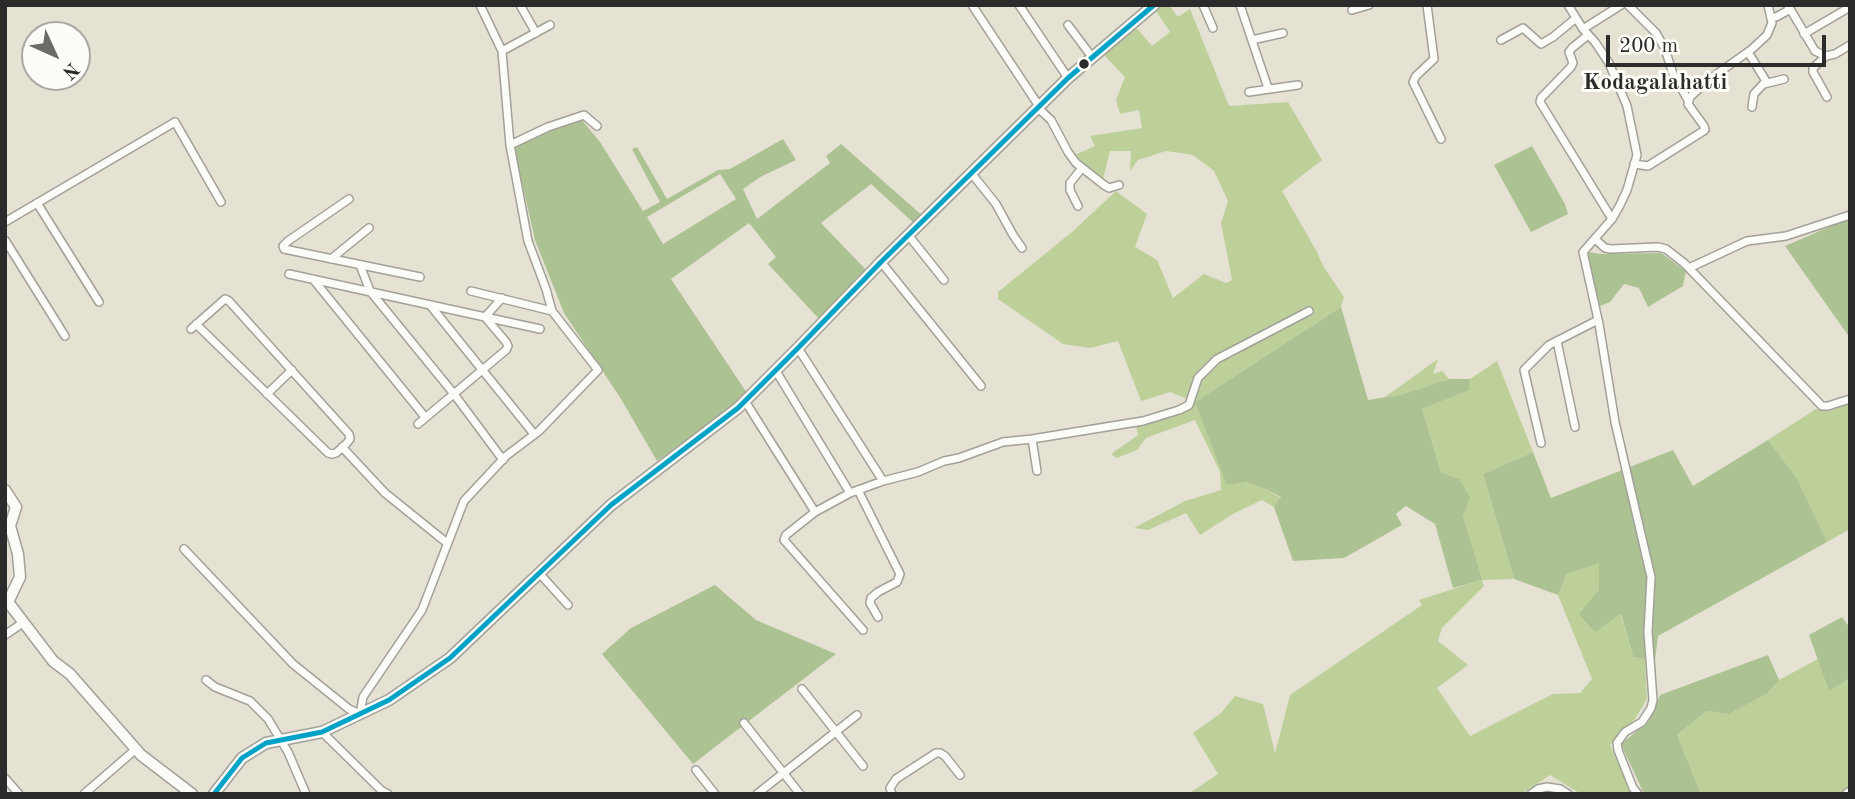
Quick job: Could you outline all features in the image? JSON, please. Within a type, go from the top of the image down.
[{"type":"street","points":[[360,714],[363,697],[422,610],[464,501],[598,370],[551,311],[546,289],[528,241],[510,145],[502,51],[480,5]]},
{"type":"street","points":[[520,5],[536,33]]},
{"type":"street","points":[[972,5],[1038,107],[1051,120],[1076,163],[1104,185],[1119,185]]},
{"type":"street","points":[[1018,5],[1068,78]]},
{"type":"street","points":[[215,793],[242,758],[266,743],[323,732],[389,700],[450,658],[611,505],[745,401],[1038,107],[1091,57],[1154,5]]},
{"type":"street","points":[[1203,5],[1213,28]]},
{"type":"street","points":[[1240,5],[1268,88]]},
{"type":"street","points":[[1352,9],[1369,5]]},
{"type":"street","points":[[1427,5],[1434,59],[1413,82],[1441,139]]},
{"type":"street","points":[[1501,40],[1523,28],[1541,44],[1553,37],[1578,5]]},
{"type":"street","points":[[1612,219],[1540,102],[1571,67],[1573,63],[1569,52],[1572,48],[1586,32],[1621,5]]},
{"type":"street","points":[[1628,5],[1656,33],[1688,104],[1705,130],[1648,166],[1634,164]]},
{"type":"street","points":[[1688,100],[1707,81],[1767,35],[1772,23],[1768,5]]},
{"type":"street","points":[[1772,17],[1782,14],[1789,6],[1815,51],[1826,56]]},
{"type":"street","points":[[1804,34],[1850,8]]},
{"type":"street","points":[[1571,11],[1609,63],[1627,106],[1637,155],[1628,190],[1612,219],[1583,252],[1598,320],[1615,422],[1651,577],[1648,632],[1653,700],[1642,722],[1625,732],[1617,743],[1637,794]]},
{"type":"street","points":[[1068,25],[1091,57]]},
{"type":"street","points":[[502,51],[550,26]]},
{"type":"street","points":[[1252,40],[1283,33]]},
{"type":"street","points":[[1827,97],[1813,68],[1826,56],[1850,45]]},
{"type":"street","points":[[1748,52],[1766,80],[1754,94],[1752,107]]},
{"type":"street","points":[[1764,84],[1784,79]]},
{"type":"street","points":[[1248,92],[1298,85]]},
{"type":"street","points":[[510,145],[548,127],[584,115],[597,126]]},
{"type":"street","points":[[5,222],[175,122],[221,202]]},
{"type":"street","points":[[1078,206],[1070,190],[1070,183],[1082,168]]},
{"type":"street","points":[[971,174],[996,204],[1023,248]]},
{"type":"street","points":[[349,199],[288,241],[283,246],[284,249],[420,277]]},
{"type":"street","points":[[37,203],[99,302]]},
{"type":"street","points":[[1689,268],[1747,241],[1786,236],[1850,215]]},
{"type":"street","points":[[331,259],[369,228]]},
{"type":"street","points":[[909,236],[944,279]]},
{"type":"street","points":[[1595,239],[1605,248],[1611,249],[1666,249],[1689,268],[1822,405],[1828,406],[1850,398]]},
{"type":"street","points":[[5,240],[65,336]]},
{"type":"street","points":[[881,262],[981,386]]},
{"type":"street","points":[[360,265],[370,291],[454,394],[503,460]]},
{"type":"street","points":[[289,274],[540,329]]},
{"type":"street","points":[[313,279],[425,417]]},
{"type":"street","points":[[471,291],[551,311]]},
{"type":"street","points":[[485,317],[502,298]]},
{"type":"street","points":[[225,299],[233,304],[292,370],[349,434],[350,439],[336,453],[328,453],[193,327],[225,299]]},
{"type":"street","points":[[430,305],[534,434]]},
{"type":"street","points":[[863,630],[785,540],[786,535],[815,512],[858,490],[1003,442],[1143,421],[1179,410],[1189,405],[1198,378],[1217,359],[1309,311]]},
{"type":"street","points":[[418,424],[508,346],[485,317]]},
{"type":"street","points":[[1541,443],[1524,370],[1549,345],[1598,320]]},
{"type":"street","points":[[1557,341],[1575,427]]},
{"type":"street","points":[[798,348],[883,481]]},
{"type":"street","points":[[267,394],[292,370]]},
{"type":"street","points":[[776,371],[850,493]]},
{"type":"street","points":[[745,401],[815,512]]},
{"type":"street","points":[[1032,439],[1037,471]]},
{"type":"street","points":[[342,447],[385,493],[447,543]]},
{"type":"street","points":[[5,490],[16,507],[10,526],[18,554],[20,577],[8,601],[53,661],[69,674],[136,749],[192,794]]},
{"type":"street","points":[[858,490],[900,574],[897,582],[871,598],[870,603],[878,617]]},
{"type":"street","points":[[184,549],[293,664],[349,709],[360,714]]},
{"type":"street","points":[[540,574],[568,604]]},
{"type":"street","points":[[5,635],[24,622]]},
{"type":"street","points":[[206,680],[215,687],[250,701],[268,719],[282,740],[306,794]]},
{"type":"street","points":[[802,689],[863,766]]},
{"type":"street","points":[[757,794],[857,715]]},
{"type":"street","points":[[744,723],[800,794]]},
{"type":"street","points":[[323,732],[388,794]]},
{"type":"street","points":[[84,794],[136,749]]},
{"type":"street","points":[[892,794],[890,788],[896,779],[936,753],[940,752],[945,756],[960,775]]},
{"type":"street","points":[[696,770],[715,794]]},
{"type":"street","points":[[5,778],[19,794]]},
{"type":"street","points":[[1531,794],[1547,787],[1560,789],[1568,794]]},
{"type":"green space","points":[[1163,5],[1169,5],[1178,17],[1190,9],[1229,106],[1288,102],[1322,160],[1282,191],[1323,266],[1344,297],[1341,307],[1195,402],[1170,392],[1141,401],[1118,341],[1090,348],[1063,344],[998,299],[998,292],[1072,232],[1116,191],[1147,214],[1135,247],[1157,260],[1173,298],[1204,274],[1226,283],[1232,280],[1221,223],[1228,201],[1214,171],[1193,155],[1166,151],[1138,160],[1130,171],[1131,151],[1110,151],[1103,179],[1075,155],[1095,146],[1090,136],[1142,128],[1139,110],[1120,114],[1116,100],[1125,77],[1104,55],[1135,26],[1152,46],[1170,32],[1156,11]]},
{"type":"green space","points":[[581,119],[600,142],[643,211],[660,202],[632,149],[637,147],[667,199],[718,170],[730,169],[783,139],[796,160],[762,176],[743,189],[757,219],[830,163],[826,156],[841,144],[924,217],[916,225],[871,184],[821,223],[868,272],[820,320],[768,264],[776,257],[749,223],[671,279],[747,393],[657,461],[621,399],[564,313],[535,240],[514,148]],"holes":[[[720,174],[736,199],[663,244],[647,217]]]},
{"type":"green space","points":[[1532,146],[1568,214],[1531,232],[1494,165]]},
{"type":"green space","points":[[1850,218],[1850,338],[1785,246]]},
{"type":"green space","points":[[1589,252],[1661,253],[1686,271],[1683,286],[1648,307],[1639,288],[1624,284],[1610,302],[1600,306],[1588,265]]},
{"type":"green space","points":[[1341,307],[1368,400],[1404,394],[1449,379],[1470,379],[1469,390],[1422,409],[1441,472],[1459,479],[1470,497],[1463,516],[1482,580],[1453,588],[1435,524],[1406,506],[1396,514],[1402,525],[1344,558],[1293,561],[1274,507],[1281,497],[1246,482],[1227,485],[1195,402]]},
{"type":"green space","points":[[1438,359],[1433,374],[1442,371],[1449,379],[1404,394],[1385,397]]},
{"type":"green space","points":[[1497,361],[1533,452],[1483,474],[1514,579],[1482,580],[1484,586],[1442,628],[1438,641],[1468,665],[1437,688],[1470,736],[1553,694],[1580,693],[1592,679],[1558,595],[1567,574],[1600,562],[1599,590],[1620,613],[1633,657],[1645,658],[1647,699],[1635,719],[1610,745],[1632,794],[1581,794],[1550,775],[1522,794],[1188,794],[1218,774],[1193,733],[1221,713],[1235,696],[1263,704],[1275,753],[1290,695],[1422,605],[1419,600],[1481,580],[1463,516],[1459,479],[1441,472],[1422,409],[1468,390],[1470,379]]},
{"type":"green space","points":[[1195,402],[1246,482],[1281,498],[1274,507],[1262,500],[1200,535],[1186,513],[1148,530],[1134,528],[1185,501],[1221,490],[1220,472],[1195,420],[1146,438],[1137,450],[1117,458],[1111,454],[1138,435],[1136,425],[1187,408]]},
{"type":"green space","points":[[1850,402],[1850,529],[1827,542],[1796,479],[1768,440],[1816,409],[1830,411]]},
{"type":"green space","points":[[1768,440],[1797,479],[1827,542],[1658,636],[1655,660],[1633,657],[1621,614],[1595,632],[1579,614],[1599,590],[1599,563],[1567,574],[1558,595],[1514,579],[1483,474],[1533,452],[1551,498],[1673,450],[1693,486]]},
{"type":"green space","points":[[715,585],[756,620],[836,654],[693,764],[602,654],[631,628]]},
{"type":"green space","points":[[1842,617],[1850,628],[1850,678],[1829,691],[1809,635]]},
{"type":"green space","points":[[1768,655],[1779,680],[1767,694],[1729,714],[1707,711],[1677,735],[1701,794],[1644,794],[1621,744],[1648,722],[1660,695]]},
{"type":"green space","points":[[1818,659],[1829,690],[1850,678],[1850,790],[1841,794],[1701,794],[1677,735],[1707,711],[1729,714],[1767,694],[1779,680]]},
{"type":"transit line","points":[[214,794],[242,758],[266,743],[322,732],[389,700],[450,658],[611,505],[738,408],[881,262],[1068,78],[1154,5]]},
{"type":"district","name":"Kodagalahatti","points":[[1655,83]]}]
